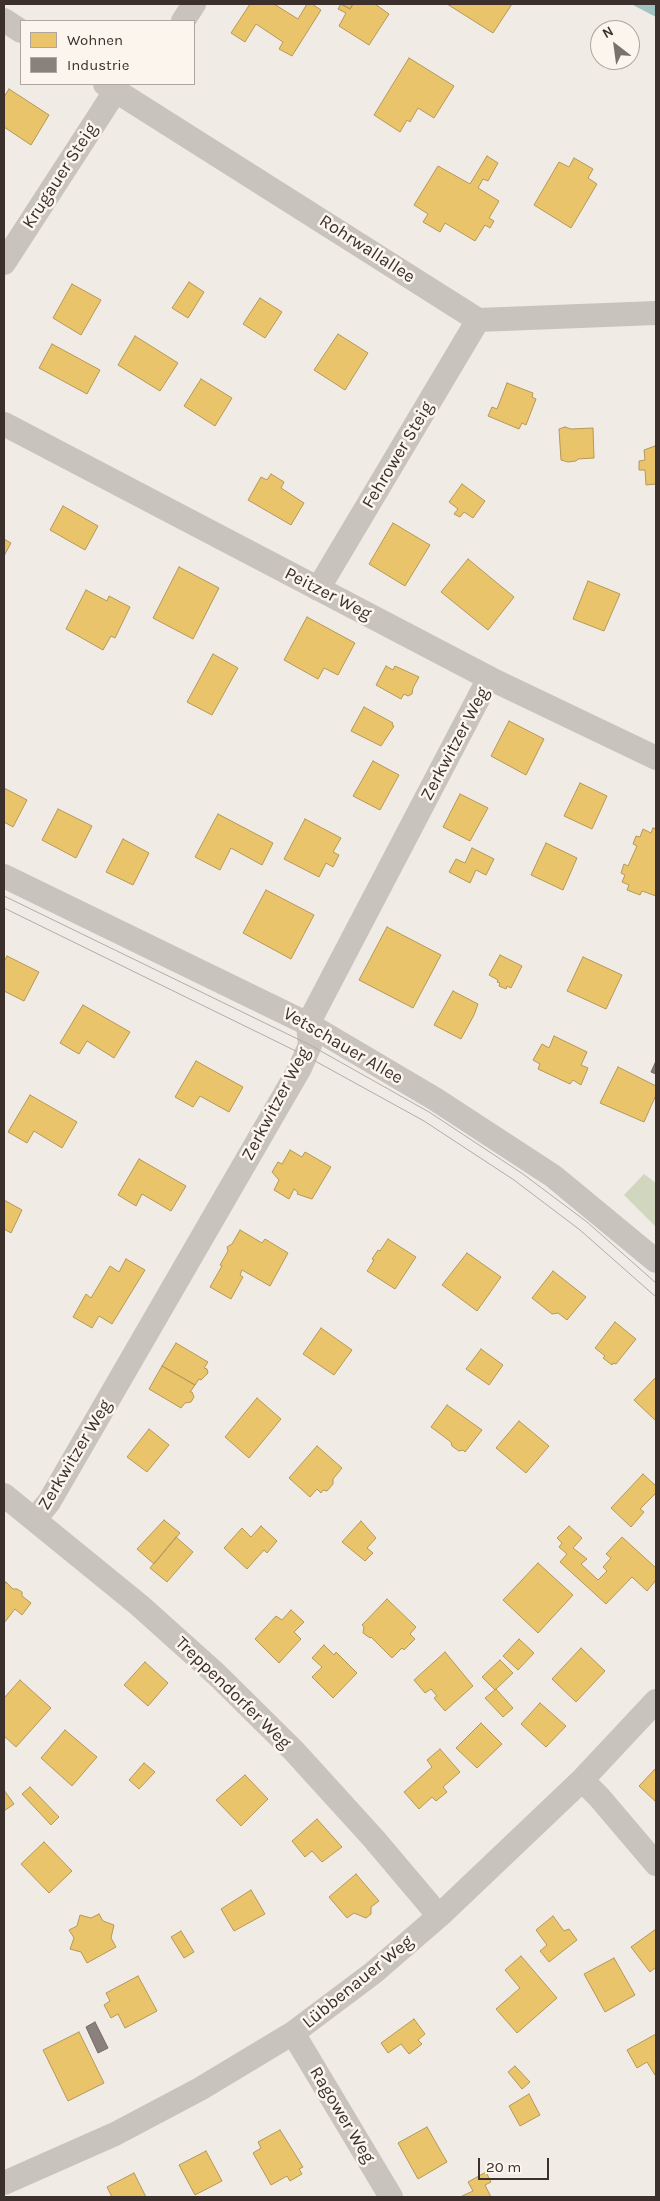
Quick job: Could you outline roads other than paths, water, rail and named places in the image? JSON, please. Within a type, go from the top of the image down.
[{"type":"street","points":[[184,20],[194,4]]},
{"type":"street","points":[[4,20],[20,30]]},
{"type":"street","name":"Krugauer Steig","points":[[4,262],[125,90]]},
{"type":"street","name":"Rohrwallallee","points":[[125,90],[478,320]]},
{"type":"street","points":[[478,320],[656,313]]},
{"type":"street","name":"Fehrower Steig","points":[[318,589],[478,320]]},
{"type":"street","name":"Peitzer Weg","points":[[4,424],[489,678],[656,758]]},
{"type":"street","name":"Zerkwitzer Weg","points":[[36,1519],[49,1502],[300,1068],[310,1045],[308,1024],[489,678]]},
{"type":"street","name":"Vetschauer Allee","points":[[4,876],[308,1024],[436,1099],[553,1176],[656,1261]]},
{"type":"street","name":"Treppendorfer Weg","points":[[4,1495],[36,1519],[139,1605],[223,1681],[294,1751],[380,1846],[439,1916]]},
{"type":"street","name":"Lübbenauer Weg","points":[[4,2183],[115,2134],[200,2089],[293,2033],[373,1973],[439,1916],[582,1780],[656,1701]]},
{"type":"street","points":[[582,1780],[599,1796],[656,1864]]},
{"type":"street","name":"Ragower Weg","points":[[293,2033],[391,2197]]},
{"type":"water","points":[[631,4],[656,4],[656,17]]},
{"type":"tram line","points":[[4,896],[310,1045],[429,1112],[523,1174],[587,1222],[656,1283]]},
{"type":"tram line","points":[[4,908],[306,1056],[424,1121],[514,1180],[580,1230],[656,1297]]}]
